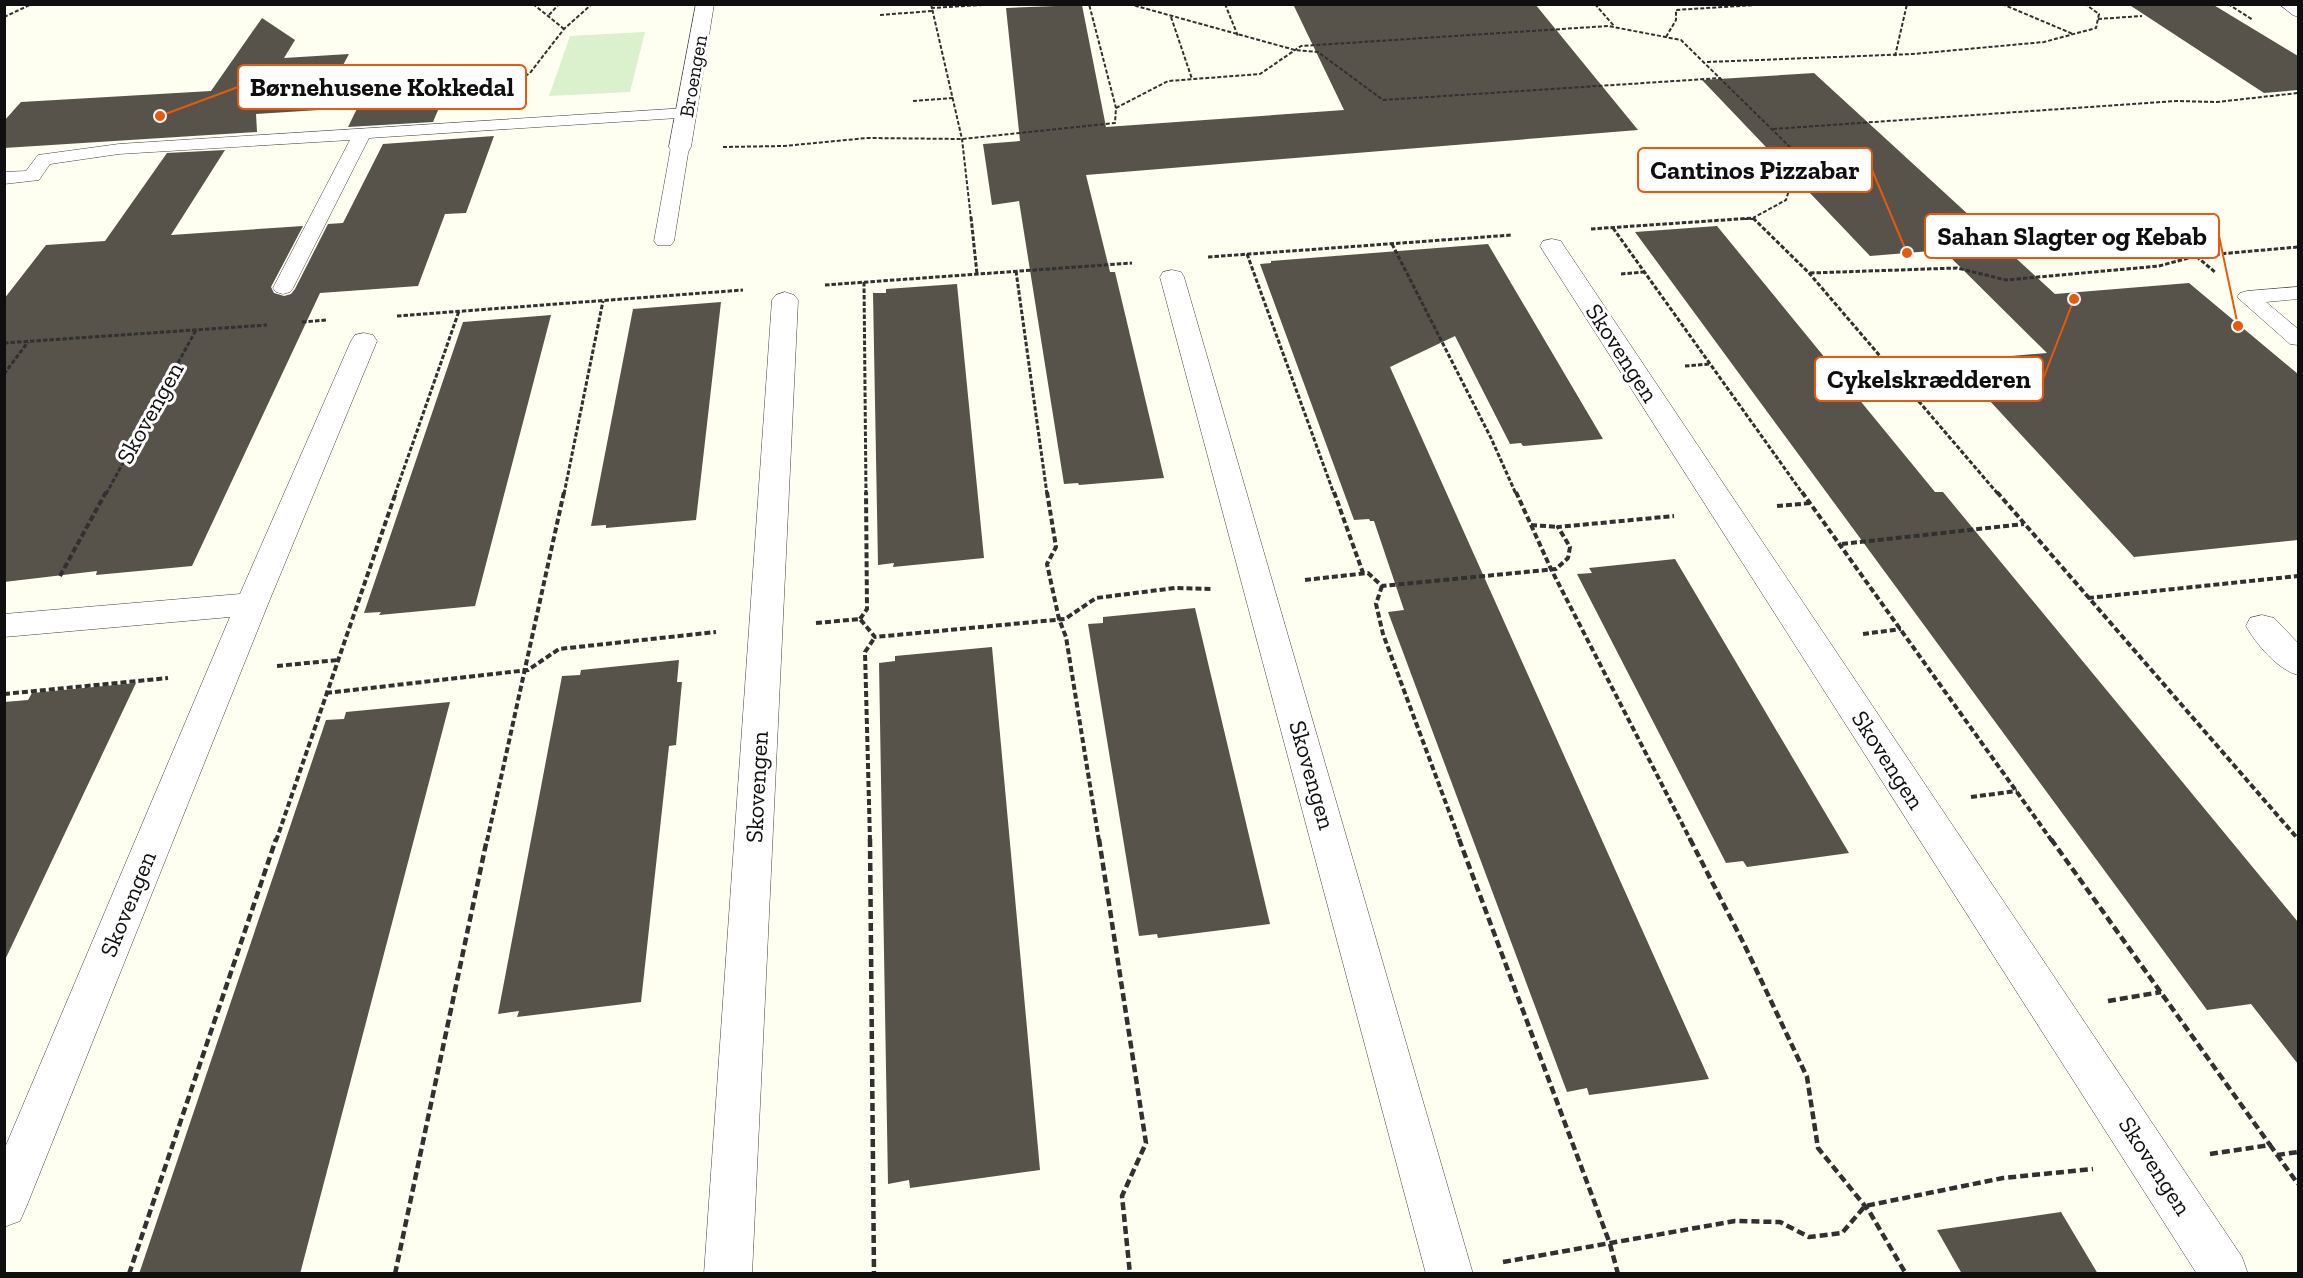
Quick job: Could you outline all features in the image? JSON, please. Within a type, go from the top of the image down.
[{"type":"street","name":"Broengen","points":[[680,147],[705,4]]},
{"type":"street","name":"Skovengen","points":[[1567,238],[1726,511],[2225,1274]]},
{"type":"street","name":"Skovengen","points":[[1172,277],[1450,1273]]},
{"type":"street","name":"Skovengen","points":[[728,1274],[767,627],[769,295]]},
{"type":"street","name":"Skovengen","points":[[4,1204],[252,604],[364,341]]},
{"type":"street","points":[[19,624],[252,604]]},
{"type":"street","points":[[2262,626],[2298,663]]},
{"type":"lane","points":[[2286,4],[2298,12]]},
{"type":"lane","points":[[4,178],[32,176],[45,159],[119,149],[687,112]]},
{"type":"lane","points":[[283,288],[362,134]]},
{"type":"lane","points":[[664,240],[680,147]]},
{"type":"lane","points":[[2247,297],[2298,293]]},
{"type":"lane","points":[[2247,297],[2298,339]]},
{"type":"path","points":[[4,16],[32,4]]},
{"type":"path","points":[[533,4],[564,29]]},
{"type":"path","points":[[549,15],[559,4]]},
{"type":"path","points":[[452,127],[530,72],[564,29],[592,4]]},
{"type":"path","points":[[880,15],[931,8],[998,4]]},
{"type":"path","points":[[680,147],[784,146],[867,138],[963,139],[1115,123],[1116,108],[1089,4]]},
{"type":"path","points":[[1129,4],[1238,36],[1295,50],[1318,52],[1383,100],[1722,78]]},
{"type":"path","points":[[1225,4],[1238,36]]},
{"type":"path","points":[[1595,4],[1615,27]]},
{"type":"path","points":[[1666,37],[1676,20],[1676,10],[1770,4]]},
{"type":"path","points":[[1895,56],[1906,4]]},
{"type":"path","points":[[2002,4],[2073,34]]},
{"type":"path","points":[[1706,62],[1895,56],[2044,42],[2096,28],[2099,14],[2085,4]]},
{"type":"path","points":[[931,8],[963,139],[977,274]]},
{"type":"path","points":[[2225,10],[2235,9]]},
{"type":"path","points":[[1171,16],[1192,79]]},
{"type":"path","points":[[2098,19],[2142,16]]},
{"type":"path","points":[[1116,108],[1168,81],[1260,74],[1301,46],[1608,26],[1682,40],[1799,156],[1786,200],[1754,218],[1613,228],[1567,238]]},
{"type":"path","points":[[1772,129],[2176,101],[2217,102],[2298,93]]},
{"type":"path","points":[[913,101],[953,98]]},
{"type":"path","points":[[1754,218],[1809,273],[2298,839]]},
{"type":"path","points":[[1613,228],[1842,544],[2298,1184]]},
{"type":"path","points":[[1204,257],[1517,235]]},
{"type":"path","points":[[1392,244],[1491,438],[1551,569],[1744,944],[1807,1077],[1818,1148],[1865,1206],[1906,1274]]},
{"type":"path","points":[[1809,273],[1957,268],[2007,280],[2159,266],[2196,256],[2298,247]]},
{"type":"path","points":[[1247,254],[1363,573]]},
{"type":"path","points":[[2196,256],[2247,297]]},
{"type":"path","points":[[820,285],[1135,262]]},
{"type":"path","points":[[1016,271],[1033,404],[1056,548],[1047,564],[1059,619],[1066,637],[1146,1143],[1122,1196],[1124,1234],[1130,1274]]},
{"type":"path","points":[[860,619],[867,609],[864,282]]},
{"type":"path","points":[[396,316],[603,301],[769,295]]},
{"type":"path","points":[[395,1274],[523,670],[546,580],[603,301]]},
{"type":"path","points":[[129,1274],[237,948],[402,468],[459,311]]},
{"type":"path","points":[[297,323],[330,320]]},
{"type":"path","points":[[4,343],[275,324]]},
{"type":"path","name":"Skovengen","points":[[19,624],[196,330]]},
{"type":"path","points":[[4,374],[28,341]]},
{"type":"path","points":[[1531,525],[1558,527],[1726,511]]},
{"type":"path","points":[[1842,544],[2024,524]]},
{"type":"path","points":[[875,637],[1065,619],[1096,598],[1175,588],[1204,589],[1257,585],[1363,573],[1368,573],[1382,586],[1556,569],[1568,558],[1570,547],[1558,527]]},
{"type":"path","points":[[2088,598],[2298,576]]},
{"type":"path","points":[[1382,586],[1376,604],[1383,634],[1610,1244],[1618,1274]]},
{"type":"path","points":[[860,619],[875,637]]},
{"type":"path","points":[[326,693],[528,670],[559,649],[860,619]]},
{"type":"path","points":[[874,1274],[872,932],[865,652],[875,637]]},
{"type":"path","points":[[1450,1273],[1735,1221],[1780,1222],[1809,1237],[1842,1233],[1865,1206],[2003,1178],[2152,1162],[2270,1145]]},
{"type":"path","points":[[2277,1155],[2298,1152]]},
{"type":"green space","points":[[645,32],[630,92],[549,96],[570,36]]},
{"type":"building","points":[[1293,4],[1535,4],[1638,130],[1086,175],[1110,272],[1115,272],[1164,478],[1079,485],[1078,483],[1064,484],[1019,201],[992,205],[983,144],[1020,141],[1006,8],[1082,5],[1106,127],[1344,110]]},
{"type":"building","points":[[2128,4],[2212,4],[2298,56],[2298,90],[2264,93]]},
{"type":"building","points":[[262,18],[295,40],[284,58],[349,54],[319,110],[256,114],[257,132],[4,148],[4,121],[21,102],[211,91]]},
{"type":"building","points":[[457,65],[433,122],[348,127],[376,70]]},
{"type":"building","points":[[1814,73],[2055,294],[2189,283],[2298,374],[2298,540],[2134,557],[1953,361],[2047,353],[1943,250],[1870,256],[1702,80]]},
{"type":"building","points":[[494,136],[466,213],[445,214],[418,286],[320,293],[192,566],[96,575],[97,571],[4,582],[4,299],[46,245],[105,241],[167,153],[225,150],[171,235],[303,226],[271,287],[274,293],[284,296],[291,294],[295,289],[328,224],[343,223],[383,144]]},
{"type":"building","points":[[1717,226],[1935,492],[1943,492],[2298,922],[2298,1064],[2251,1004],[2207,1010],[1635,232]]},
{"type":"building","points":[[1488,244],[1603,439],[1523,446],[1521,443],[1510,444],[1455,336],[1390,367],[1709,1079],[1589,1095],[1587,1088],[1567,1092],[1388,612],[1404,610],[1374,521],[1354,520],[1260,264],[1271,263],[1271,261]]},
{"type":"building","points":[[957,284],[984,558],[893,567],[894,563],[878,565],[873,293],[886,293],[886,289]]},
{"type":"building","points":[[721,302],[696,520],[606,528],[606,525],[591,526],[633,309]]},
{"type":"building","points":[[551,315],[475,606],[379,615],[381,612],[364,613],[463,322]]},
{"type":"building","points":[[1675,559],[1849,853],[1747,867],[1743,861],[1726,863],[1577,574],[1592,573],[1589,568]]},
{"type":"building","points":[[1195,608],[1270,924],[1158,938],[1157,934],[1139,936],[1088,624],[1103,623],[1103,617]]},
{"type":"building","points":[[992,647],[1040,1170],[910,1188],[909,1180],[888,1184],[879,663],[895,661],[895,656]]},
{"type":"building","points":[[679,660],[677,682],[682,682],[676,745],[669,746],[641,1002],[517,1017],[519,1011],[498,1014],[562,676],[580,675],[581,670]]},
{"type":"building","points":[[136,683],[4,962],[4,702],[28,700],[32,693]]},
{"type":"building","points":[[450,702],[300,1274],[139,1274],[326,720],[344,719],[346,712]]},
{"type":"building","points":[[2061,1212],[2098,1274],[1962,1274],[1937,1230]]},
{"type":"place","name":"Børnehusene Kokkedal","points":[[160,116]]},
{"type":"place","name":"Cantinos Pizzabar","points":[[1907,253]]},
{"type":"place","name":"Cykelskrædderen","points":[[2074,299]]},
{"type":"place","name":"Sahan Slagter og Kebab","points":[[2238,326]]}]
